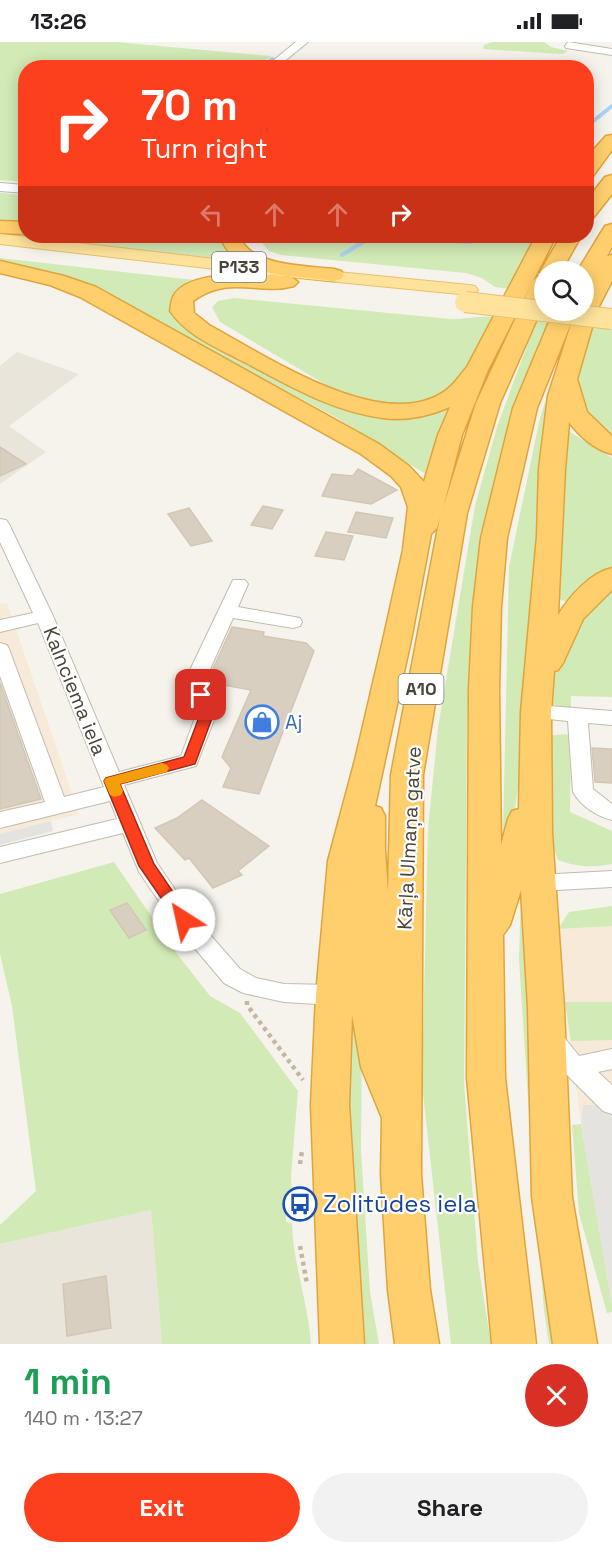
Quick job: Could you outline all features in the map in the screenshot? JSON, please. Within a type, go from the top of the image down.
[{"type":"highway","points":[[594,204],[612,181]]},
{"type":"highway","points":[[0,227],[18,228]]},
{"type":"highway","points":[[594,261],[612,230]]},
{"type":"highway","points":[[233,243],[236,251],[250,261],[278,268],[334,275]]},
{"type":"highway","points":[[416,550],[432,504],[450,435],[477,370],[542,243]]},
{"type":"highway","points":[[556,261],[567,243]]},
{"type":"highway","points":[[575,1344],[552,1197],[534,771],[556,424],[566,370],[586,310],[612,261]]},
{"type":"highway","points":[[0,267],[57,280],[88,292],[370,449],[400,471],[412,485],[421,507],[416,550],[371,760],[345,861],[334,995],[330,1105],[342,1344]]},
{"type":"highway","points":[[287,282],[238,280],[205,285],[183,298],[181,311],[201,330],[329,398],[357,407],[389,411],[431,405],[453,396],[477,370]]},
{"type":"highway","name":"Kārļa Ulmaņa gatve","points":[[417,1344],[409,1290],[401,1187],[400,1117],[407,776],[418,704],[454,513],[488,403],[534,303]]},
{"type":"highway","points":[[514,1344],[486,1077],[484,689],[487,607],[494,538],[525,408],[561,321]]},
{"type":"highway","points":[[566,370],[567,396],[572,411],[589,431],[612,447]]},
{"type":"highway","points":[[537,700],[559,632],[590,594],[612,576]]},
{"type":"highway","points":[[371,760],[368,850],[373,924],[370,1013],[380,1067],[400,1117]]},
{"type":"highway","points":[[484,945],[515,859],[534,771]]},
{"type":"main road","name":"P133","points":[[0,239],[18,241]]},
{"type":"main road","name":"P133","points":[[34,243],[267,270],[334,275],[612,319]]},
{"type":"main road","name":"P133","points":[[0,251],[287,282],[467,296],[534,299]]},
{"type":"main road","points":[[594,304],[612,306]]},
{"type":"street","points":[[279,60],[303,42]]},
{"type":"street","points":[[574,42],[570,46],[612,52]]},
{"type":"street","points":[[0,187],[18,188]]},
{"type":"street","name":"Kalnciema iela","points":[[0,524],[44,615],[147,866],[184,920],[232,976],[251,986],[284,993],[334,995]]},
{"type":"street","points":[[0,820],[57,807],[189,761],[211,702],[191,689],[239,584]]},
{"type":"street","points":[[227,611],[293,622]]},
{"type":"street","points":[[0,626],[44,615]]},
{"type":"street","points":[[0,649],[57,807]]},
{"type":"street","points":[[537,700],[577,715],[612,718]]},
{"type":"street","points":[[577,715],[583,792],[604,810],[612,812]]},
{"type":"street","points":[[0,855],[128,824]]},
{"type":"street","points":[[538,883],[612,879]]},
{"type":"street","points":[[546,1033],[559,1053],[598,1085],[612,1103]]},
{"type":"street","points":[[574,1067],[612,1059]]},
{"type":"path","points":[[251,986],[247,1005],[306,1084]]},
{"type":"path","points":[[300,1164],[303,1144]]},
{"type":"shaded area","points":[[17,352],[79,374],[9,426],[46,452],[0,484],[0,366]]},
{"type":"shaded area","points":[[7,603],[79,814],[0,834],[0,604]]},
{"type":"shaded area","points":[[51,821],[53,831],[0,845],[0,834]]},
{"type":"shaded area","points":[[612,926],[612,1304],[581,1124],[558,953],[558,929]]},
{"type":"shaded area","points":[[583,1105],[612,1105],[612,1304],[581,1124]]},
{"type":"shaded area","points":[[151,1210],[162,1344],[0,1344],[0,1244]]},
{"type":"green space","points":[[0,42],[115,42],[271,56],[266,60],[18,60],[18,181],[0,180]]},
{"type":"green space","points":[[493,42],[544,42],[551,47],[568,51],[562,54],[483,49],[484,45]]},
{"type":"green space","points":[[0,193],[18,194],[18,224],[0,223]]},
{"type":"green space","points":[[0,232],[18,233],[18,237],[0,235]]},
{"type":"green space","points":[[75,243],[224,243],[225,249],[234,258],[233,260]]},
{"type":"green space","points":[[534,243],[510,289],[495,287],[482,278],[466,273],[281,255],[269,251],[263,244]]},
{"type":"green space","points":[[0,258],[203,281],[174,301],[305,393],[348,411],[390,418],[453,407],[427,475],[337,418],[126,304],[0,264]]},
{"type":"green space","points":[[234,298],[451,319],[497,317],[471,366],[448,393],[420,403],[385,405],[345,396],[220,322],[212,307],[218,301]]},
{"type":"green space","points":[[536,321],[549,323],[520,396],[484,523],[472,622],[467,729],[464,1083],[478,1262],[491,1344],[451,1344],[422,1085],[428,829],[438,728],[475,506],[497,427]]},
{"type":"green space","points":[[588,325],[612,327],[612,440],[597,428],[581,402],[579,374]]},
{"type":"green space","points":[[570,326],[573,327],[521,767],[511,836],[506,837],[503,835],[509,567],[540,418]]},
{"type":"green space","points":[[567,430],[612,458],[612,566],[594,579],[570,603],[558,599]]},
{"type":"green space","points":[[612,585],[612,697],[571,696],[571,708],[552,705],[551,680],[568,634]]},
{"type":"green space","points":[[571,734],[570,812],[612,831],[612,864],[585,866],[558,860],[552,843],[552,735]]},
{"type":"green space","points":[[359,855],[362,1028],[361,1151],[370,1292],[379,1344],[356,1344],[345,1168]]},
{"type":"green space","points":[[114,862],[178,955],[210,996],[240,1013],[298,1091],[291,1176],[292,1199],[286,1200],[286,1222],[292,1223],[311,1344],[162,1344],[151,1210],[0,1244],[0,1225],[36,1191],[12,1006],[0,954],[0,894]]},
{"type":"green space","points":[[521,890],[558,1344],[549,1344],[544,1311],[519,959]]},
{"type":"green space","points":[[612,906],[612,926],[558,929],[569,912]]},
{"type":"green space","points":[[565,1002],[612,1002],[612,1040],[571,1041]]},
{"type":"green space","points":[[581,1124],[612,1304],[612,1312],[607,1313],[579,1213],[572,1125]]},
{"type":"building","points":[[0,447],[26,464],[0,476]]},
{"type":"building","points":[[358,469],[397,490],[371,504],[322,496],[332,474],[353,476]]},
{"type":"building","points":[[263,506],[283,510],[272,529],[251,525]]},
{"type":"building","points":[[189,508],[212,541],[191,546],[168,514]]},
{"type":"building","points":[[356,512],[393,518],[386,538],[348,532]]},
{"type":"building","points":[[326,532],[353,536],[344,560],[315,556]]},
{"type":"building","name":"Aj","points":[[232,627],[264,632],[263,636],[306,643],[314,651],[259,794],[223,787],[231,768],[222,757],[251,690],[207,682]]},
{"type":"building","points":[[0,683],[41,799],[0,809]]},
{"type":"building","points":[[592,748],[612,749],[612,783],[595,782]]},
{"type":"building","points":[[202,800],[269,846],[238,871],[242,875],[213,888],[189,858],[185,860],[155,828],[177,818]]},
{"type":"building","points":[[127,903],[146,930],[129,938],[110,910]]},
{"type":"building","points":[[106,1276],[111,1328],[67,1336],[63,1284]]},
{"type":"waterway","points":[[594,121],[612,106]]},
{"type":"waterway","points":[[342,255],[362,243]]},
{"type":"slow traffic","points":[[115,791],[112,781],[162,768]]},
{"type":"place","name":"Aj","points":[[262,722]]},
{"type":"place","name":"Zolitūdes iela","points":[[300,1204]]},
{"type":"route","points":[[184,920],[147,866],[112,781],[189,761],[211,702],[201,695]]}]
